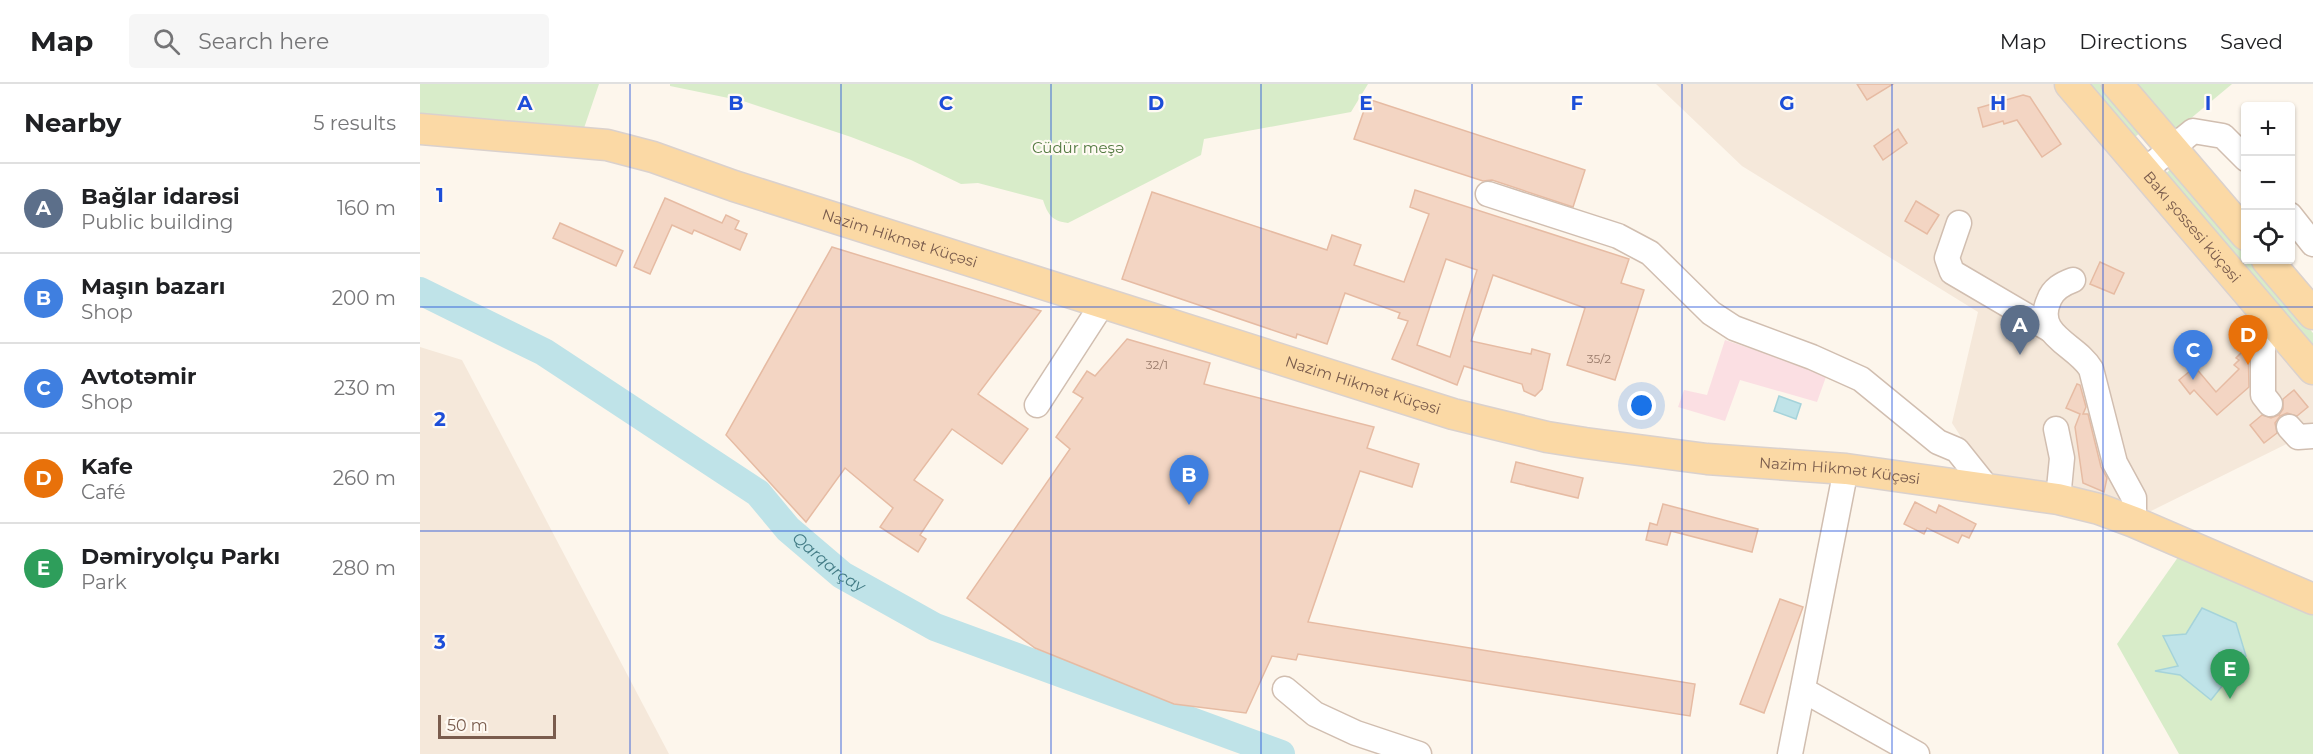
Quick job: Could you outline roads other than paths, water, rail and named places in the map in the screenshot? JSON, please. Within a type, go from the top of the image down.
[{"type":"main road","name":"Bakı şossesi küçəsi","points":[[2070,84],[2313,369]]},
{"type":"main road","points":[[2117,84],[2241,229]]},
{"type":"main road","name":"Nazim Hikmət Küçəsi","points":[[420,129],[607,145],[653,157],[734,186],[1453,414],[1546,437],[1707,459],[1846,469],[2058,499],[2134,522],[2313,599]]},
{"type":"main road","points":[[2270,264],[2313,314]]},
{"type":"street","points":[[2144,171],[2193,131],[2206,131],[2223,136],[2243,156]]},
{"type":"street","points":[[1488,194],[1618,236],[1650,253],[1711,313],[1734,328],[1812,357],[1861,379],[1938,442],[1957,450],[1989,490]]},
{"type":"street","points":[[2295,221],[2313,244]]},
{"type":"street","points":[[1959,223],[1947,258],[1952,272],[2049,329],[2061,342],[2082,356],[2091,369],[2115,463],[2134,498],[2134,522]]},
{"type":"street","points":[[2049,329],[2046,312],[2051,294],[2057,288],[2073,280]]},
{"type":"street","points":[[1037,405],[1103,303]]},
{"type":"street","points":[[2263,310],[2263,395],[2271,404]]},
{"type":"street","points":[[2289,427],[2298,437],[2313,436]]},
{"type":"street","points":[[2056,429],[2062,458],[2058,499]]},
{"type":"street","points":[[1790,754],[1846,469]]},
{"type":"street","points":[[1285,688],[1315,714],[1356,733],[1419,754]]},
{"type":"street","points":[[1803,690],[1917,754]]},
{"type":"water","points":[[1779,396],[1801,404],[1796,419],[1774,411]]},
{"type":"water","points":[[2202,608],[2236,623],[2246,656],[2211,700],[2180,675],[2155,671],[2178,666],[2163,636],[2186,634]]},
{"type":"waterway","name":"Qarqarçay","points":[[420,291],[544,352],[758,493],[788,529],[842,575],[935,627],[1281,754]]},
{"type":"place","name":"Bağlar idarəsi","points":[[2020,355]]},
{"type":"place","name":"Kafe","points":[[2248,365]]},
{"type":"place","name":"Avtotəmir","points":[[2193,380]]},
{"type":"place","name":"Maşın bazarı","points":[[1189,505]]},
{"type":"place","name":"Dəmiryolçu Parkı","points":[[2230,699]]},
{"type":"park label","name":"Cüdür meşə","points":[[1078,148]]}]
